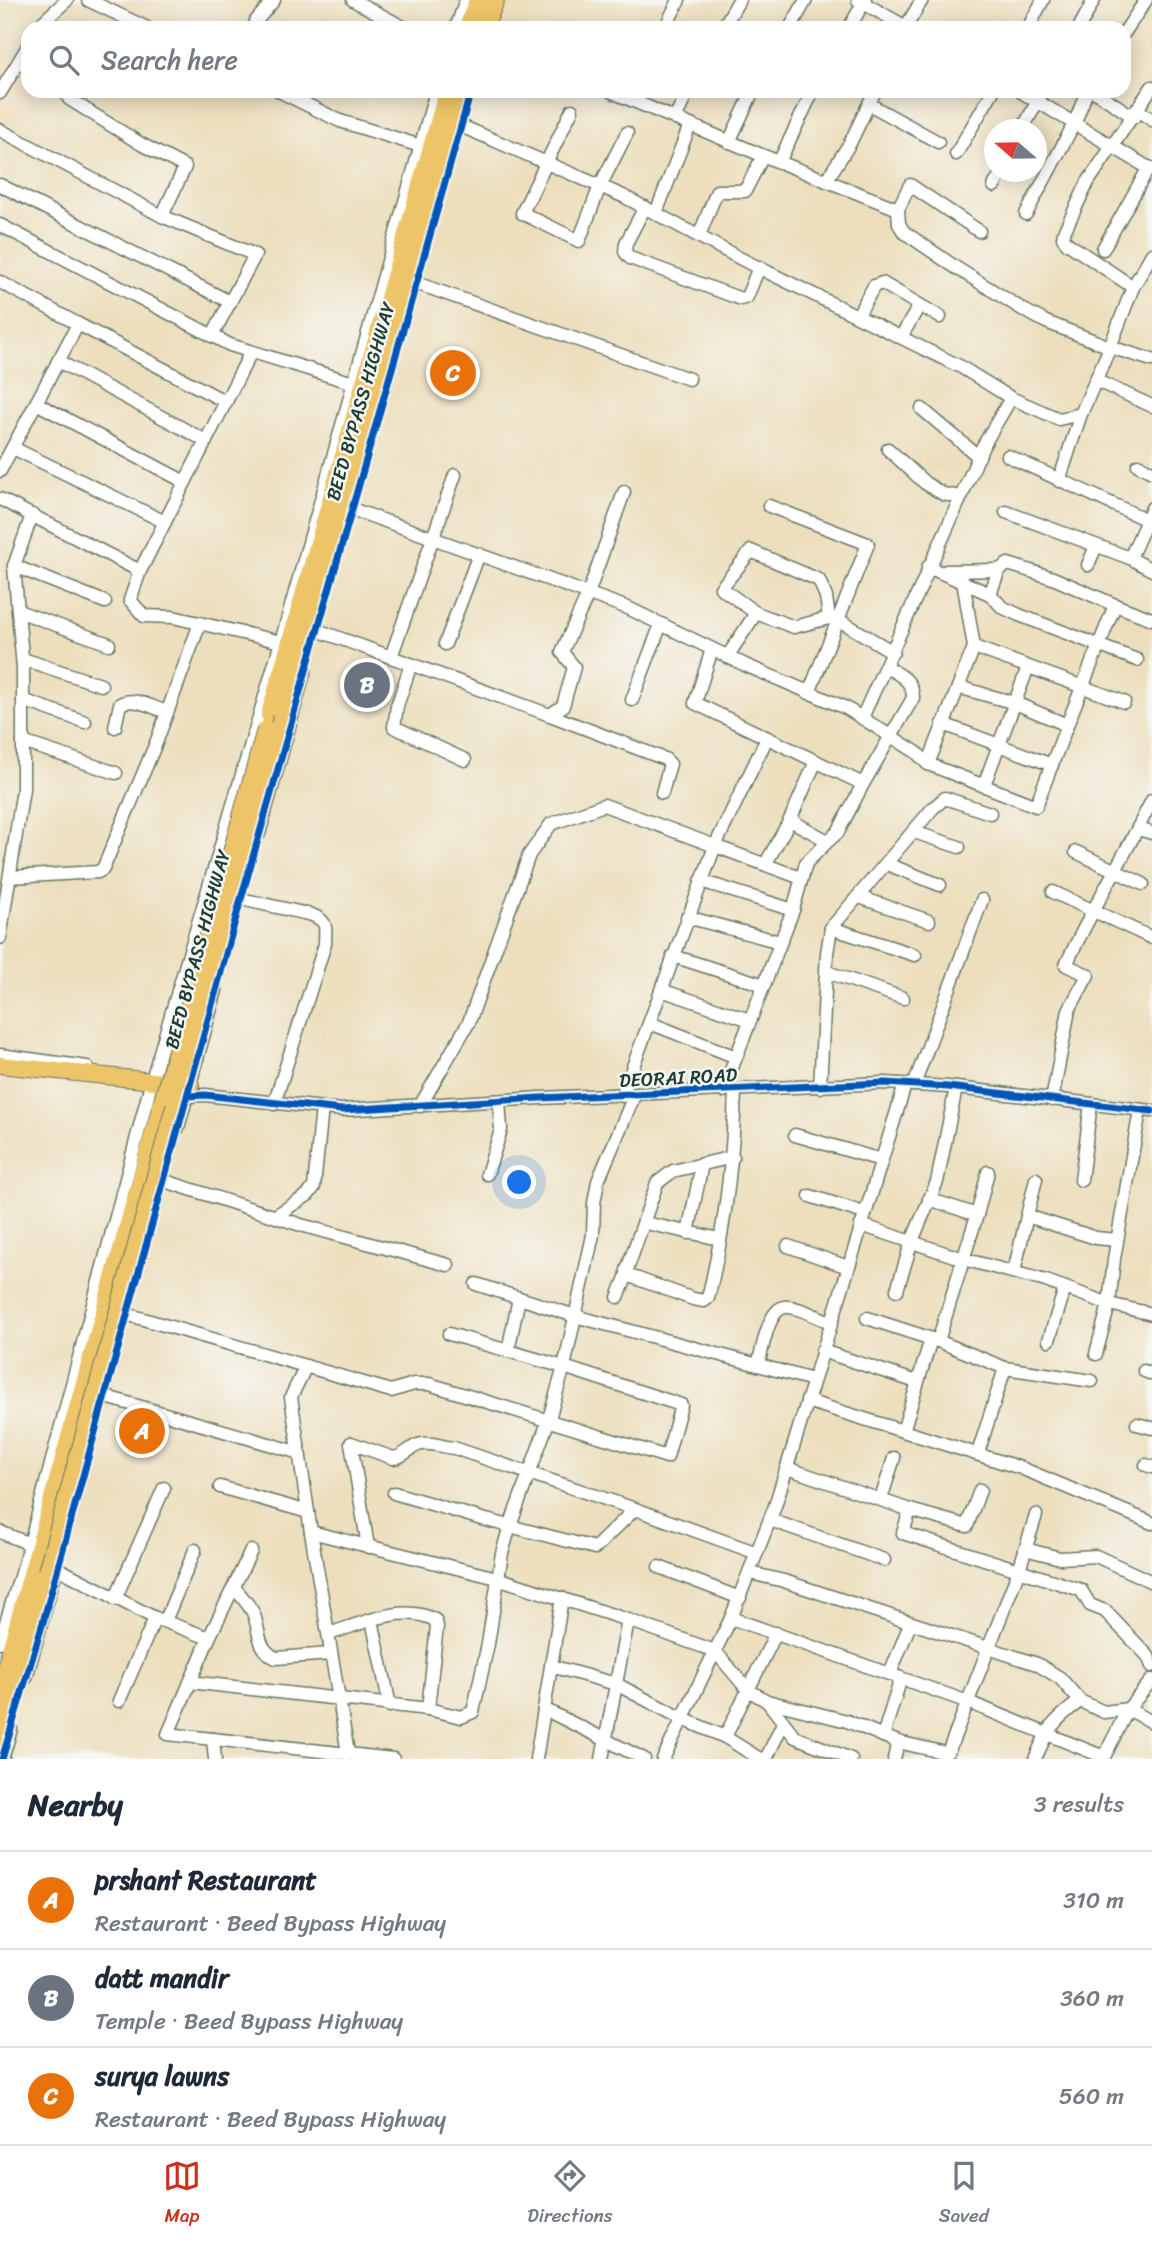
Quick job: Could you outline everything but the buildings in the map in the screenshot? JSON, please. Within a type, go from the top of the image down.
[{"type":"highway","points":[[470,21],[478,0]]},
{"type":"highway","points":[[487,21],[495,0]]},
{"type":"highway","name":"BEED BYPASS HIGHWAY","points":[[0,1738],[12,1711],[46,1569],[276,717],[358,384],[425,147],[445,98]]},
{"type":"highway","name":"BEED BYPASS HIGHWAY","points":[[276,717],[349,508],[414,282],[463,98]]},
{"type":"highway","name":"BEED BYPASS HIGHWAY","points":[[0,1690],[46,1569]]},
{"type":"main road","points":[[0,1065],[151,1082],[189,1090]]},
{"type":"main road","points":[[0,1076],[151,1082]]},
{"type":"street","points":[[44,21],[67,0]]},
{"type":"street","points":[[88,0],[132,21]]},
{"type":"street","points":[[256,21],[274,0]]},
{"type":"street","points":[[353,0],[392,21]]},
{"type":"street","points":[[458,21],[466,0]]},
{"type":"street","points":[[494,21],[502,0]]},
{"type":"street","points":[[668,21],[679,0]]},
{"type":"street","points":[[727,21],[739,0]]},
{"type":"street","points":[[794,21],[806,0]]},
{"type":"street","points":[[910,21],[922,0]]},
{"type":"street","points":[[1032,21],[1044,0]]},
{"type":"street","points":[[1083,21],[1094,0]]},
{"type":"street","points":[[1131,22],[1146,0]]},
{"type":"street","points":[[852,21],[862,1],[895,21]]},
{"type":"street","points":[[0,93],[21,58]]},
{"type":"street","points":[[1133,287],[1063,239],[1083,193],[1111,146],[1152,87]]},
{"type":"street","points":[[293,98],[340,121],[425,147],[435,98]]},
{"type":"street","points":[[468,98],[457,125],[547,162],[650,210],[961,368],[1011,398],[1059,419],[1081,414]]},
{"type":"street","points":[[640,98],[675,119],[898,208]]},
{"type":"street","points":[[675,119],[685,98]]},
{"type":"street","points":[[729,142],[750,98]]},
{"type":"street","points":[[779,162],[810,98]]},
{"type":"street","points":[[825,181],[850,143],[872,98]]},
{"type":"street","points":[[956,153],[989,98]]},
{"type":"street","points":[[1028,119],[1039,98]]},
{"type":"street","points":[[1043,98],[1111,146],[1150,169],[1103,249]]},
{"type":"street","points":[[1026,214],[1075,122],[1084,98]]},
{"type":"street","points":[[1107,98],[1152,120]]},
{"type":"street","points":[[69,99],[141,144],[185,167],[162,216]]},
{"type":"street","points":[[869,104],[938,142]]},
{"type":"street","points":[[572,110],[522,213],[579,241],[600,186],[627,133]]},
{"type":"street","points":[[690,125],[650,210],[626,243],[625,252],[629,258],[741,299],[747,297],[759,267]]},
{"type":"street","points":[[0,130],[162,216],[255,255],[212,336]]},
{"type":"street","points":[[699,236],[717,191],[744,191],[763,156]]},
{"type":"street","points":[[994,186],[996,182]]},
{"type":"street","points":[[0,185],[230,302]]},
{"type":"street","points":[[979,231],[910,185],[898,208],[904,232],[1045,322],[1152,360]]},
{"type":"street","points":[[0,225],[230,345],[358,384],[151,1082],[30,1544],[0,1642]]},
{"type":"street","points":[[1059,481],[1081,414],[1097,381],[1133,287],[1152,254]]},
{"type":"street","points":[[0,282],[226,402]]},
{"type":"street","points":[[414,282],[689,379]]},
{"type":"street","points":[[858,315],[874,286],[882,283],[940,317]]},
{"type":"street","points":[[901,337],[919,306]]},
{"type":"street","points":[[0,471],[78,324]]},
{"type":"street","points":[[251,352],[141,571],[130,600],[144,616],[200,623],[281,642]]},
{"type":"street","points":[[58,362],[206,441]]},
{"type":"street","points":[[1097,381],[1152,406]]},
{"type":"street","points":[[862,718],[934,569],[979,457],[1011,398]]},
{"type":"street","points":[[36,403],[186,482]]},
{"type":"street","points":[[922,410],[979,457]]},
{"type":"street","points":[[13,448],[166,522]]},
{"type":"street","points":[[888,449],[925,483],[943,494],[961,497]]},
{"type":"street","points":[[1008,456],[1059,481],[1151,517],[1130,558]]},
{"type":"street","points":[[1138,465],[1152,472]]},
{"type":"street","points":[[391,657],[455,475]]},
{"type":"street","points":[[550,715],[563,706],[574,667],[562,653],[587,594],[624,492]]},
{"type":"street","points":[[0,499],[141,571]]},
{"type":"street","points":[[769,506],[868,544],[833,619],[809,693]]},
{"type":"street","points":[[209,1637],[160,1619],[46,1569],[103,1396],[349,508],[628,608],[727,657],[846,708],[916,752],[928,764],[1036,806],[1115,605]]},
{"type":"street","points":[[1006,512],[1130,558],[1152,570]]},
{"type":"street","points":[[0,938],[23,789],[23,659],[14,566],[32,515]]},
{"type":"street","points":[[1088,565],[1096,546]]},
{"type":"street","points":[[833,619],[819,580],[751,551],[721,589],[756,613],[794,627],[833,619],[892,652]]},
{"type":"street","points":[[445,644],[478,554]]},
{"type":"street","points":[[934,569],[999,570],[1008,564],[1054,578],[1152,620]]},
{"type":"street","points":[[14,566],[105,602]]},
{"type":"street","points":[[934,569],[990,594],[1002,607],[1137,660]]},
{"type":"street","points":[[990,594],[999,570]]},
{"type":"street","points":[[928,764],[974,647],[963,581]]},
{"type":"street","points":[[18,611],[109,644]]},
{"type":"street","points":[[727,657],[756,613]]},
{"type":"street","points":[[10,877],[98,873],[103,869],[200,623]]},
{"type":"street","points":[[632,700],[661,624]]},
{"type":"street","points":[[317,630],[665,759],[670,764],[670,770],[662,793]]},
{"type":"street","points":[[974,647],[1124,702]]},
{"type":"street","points":[[712,649],[695,703],[863,784]]},
{"type":"street","points":[[23,659],[101,685]]},
{"type":"street","points":[[411,664],[397,706],[394,727],[465,760]]},
{"type":"street","points":[[627,1275],[704,1301],[708,1298],[733,1157],[729,1091],[736,1057],[793,910],[806,863],[838,832],[913,698],[913,688],[908,680],[886,667]]},
{"type":"street","points":[[984,785],[1028,667]]},
{"type":"street","points":[[958,687],[1015,703],[1067,725]]},
{"type":"street","points":[[23,699],[85,722]]},
{"type":"street","points":[[115,727],[120,704],[124,701],[130,700],[167,712]]},
{"type":"street","points":[[943,724],[1052,765]]},
{"type":"street","points":[[190,1682],[428,1709],[461,1717],[473,1712],[488,1644],[497,1578],[510,1526],[548,1422],[564,1367],[593,1235],[598,1181],[687,917],[715,846],[766,738]]},
{"type":"street","points":[[23,742],[116,774]]},
{"type":"street","points":[[766,863],[790,820],[816,761]]},
{"type":"street","points":[[820,1087],[831,928],[945,798],[990,813]]},
{"type":"street","points":[[1052,1100],[1069,1010],[1088,975],[1066,965],[1152,800]]},
{"type":"street","points":[[420,1106],[469,1022],[529,855],[551,824],[604,805],[801,878]]},
{"type":"street","points":[[790,820],[828,841]]},
{"type":"street","points":[[1138,829],[1152,833]]},
{"type":"street","points":[[914,832],[959,847]]},
{"type":"street","points":[[1076,852],[1143,884]]},
{"type":"street","points":[[887,864],[940,885]]},
{"type":"street","points":[[701,881],[793,910]]},
{"type":"street","points":[[1053,892],[1152,938]]},
{"type":"street","points":[[859,897],[929,921]]},
{"type":"street","points":[[241,899],[312,915],[325,923],[325,944],[274,1104]]},
{"type":"street","points":[[663,1759],[732,1618],[770,1520],[881,1160],[982,900]]},
{"type":"street","points":[[687,917],[780,943]]},
{"type":"street","points":[[831,928],[915,955]]},
{"type":"street","points":[[673,956],[764,985]]},
{"type":"street","points":[[827,972],[903,998]]},
{"type":"street","points":[[661,990],[750,1020]]},
{"type":"street","points":[[650,1023],[736,1057]]},
{"type":"street","points":[[0,1055],[151,1082]]},
{"type":"street","name":"DEORAI ROAD","points":[[189,1090],[205,1095],[342,1110],[885,1083],[956,1088],[1146,1111]]},
{"type":"street","points":[[897,1290],[912,1241],[937,1182],[956,1088]]},
{"type":"street","points":[[487,1174],[501,1130],[499,1101]]},
{"type":"street","points":[[1081,1180],[1091,1104]]},
{"type":"street","points":[[280,1218],[314,1187],[322,1108]]},
{"type":"street","points":[[1096,1354],[1109,1304],[1118,1240],[1146,1111]]},
{"type":"street","points":[[795,1135],[881,1160]]},
{"type":"street","points":[[618,1297],[657,1183],[673,1171],[733,1157]]},
{"type":"street","points":[[688,1233],[702,1164]]},
{"type":"street","points":[[903,1431],[917,1382],[963,1259],[988,1172]]},
{"type":"street","points":[[1014,1272],[1036,1179]]},
{"type":"street","points":[[162,1180],[280,1218],[448,1265]]},
{"type":"street","points":[[810,1196],[912,1241],[963,1259],[1014,1272],[1109,1304],[1152,1314]]},
{"type":"street","points":[[929,1199],[977,1215]]},
{"type":"street","points":[[1027,1216],[1096,1238],[1118,1240]]},
{"type":"street","points":[[645,1223],[720,1240]]},
{"type":"street","points":[[788,1245],[848,1267]]},
{"type":"street","points":[[476,1284],[575,1316],[813,1380]]},
{"type":"street","points":[[1049,1340],[1065,1288]]},
{"type":"street","points":[[508,1352],[519,1298]]},
{"type":"street","points":[[758,1365],[772,1317],[779,1309],[789,1306],[831,1322]]},
{"type":"street","points":[[126,1314],[391,1391],[414,1384],[429,1384],[667,1458],[681,1405],[564,1367],[449,1335]]},
{"type":"street","points":[[867,1318],[934,1340],[1005,1368],[1092,1381]]},
{"type":"street","points":[[822,1351],[917,1382]]},
{"type":"street","points":[[306,1366],[291,1397],[348,1753]]},
{"type":"street","points":[[978,1453],[1005,1368]]},
{"type":"street","points":[[103,1396],[300,1453]]},
{"type":"street","points":[[807,1401],[1033,1472],[1152,1523]]},
{"type":"street","points":[[1137,1424],[1152,1428]]},
{"type":"street","points":[[368,1547],[351,1443],[393,1458],[400,1458],[416,1445],[453,1448],[757,1553]]},
{"type":"street","points":[[881,1499],[894,1458]]},
{"type":"street","points":[[787,1468],[910,1510],[967,1526],[980,1490]]},
{"type":"street","points":[[220,1487],[308,1512]]},
{"type":"street","points":[[115,1599],[164,1488]]},
{"type":"street","points":[[394,1493],[594,1548],[635,1509]]},
{"type":"street","points":[[910,1510],[903,1533],[1081,1590],[1090,1605],[1105,1611],[1148,1656],[1152,1666]]},
{"type":"street","points":[[311,1532],[497,1578],[628,1620],[715,1651],[748,1690],[767,1701],[847,1721],[898,1742],[946,1753],[952,1746],[1019,1570],[1036,1514]]},
{"type":"street","points":[[770,1520],[884,1560]]},
{"type":"street","points":[[0,1532],[30,1544]]},
{"type":"street","points":[[1025,1549],[1060,1558],[1096,1556],[1152,1582]]},
{"type":"street","points":[[119,1700],[195,1550]]},
{"type":"street","points":[[251,1551],[209,1637],[167,1734],[393,1759]]},
{"type":"street","points":[[659,1567],[740,1598]]},
{"type":"street","points":[[750,1573],[784,1581],[1037,1664],[1060,1678],[1080,1701],[1104,1712],[1128,1709],[1152,1722]]},
{"type":"street","points":[[234,1587],[253,1613],[261,1644],[270,1655],[276,1658],[331,1654]]},
{"type":"street","points":[[536,1759],[562,1598]]},
{"type":"street","points":[[329,1634],[395,1613],[427,1616],[435,1620],[438,1626],[428,1709]]},
{"type":"street","points":[[732,1618],[968,1702],[1104,1758],[1128,1709],[1152,1680]]},
{"type":"street","points":[[372,1620],[390,1706]]},
{"type":"street","points":[[602,1759],[628,1620]]},
{"type":"street","points":[[883,1736],[910,1624]]},
{"type":"street","points":[[725,1737],[776,1633]]},
{"type":"street","points":[[551,1666],[616,1684],[683,1719],[725,1737],[760,1759]]},
{"type":"street","points":[[767,1701],[795,1737],[852,1759]]},
{"type":"street","points":[[1035,1759],[1045,1733],[1058,1718],[1080,1701]]},
{"type":"street","points":[[544,1709],[644,1759]]},
{"type":"street","points":[[2,1759],[12,1711]]},
{"type":"street","points":[[766,1759],[783,1723]]},
{"type":"street","points":[[213,1739],[215,1759]]},
{"type":"street","points":[[894,1759],[898,1742]]},
{"type":"cycle path","points":[[2,1759],[43,1622],[241,899],[469,98]]},
{"type":"cycle path","points":[[188,1096],[205,1095],[342,1110],[540,1098],[885,1083],[948,1087],[1152,1111]]},
{"type":"place","name":"surya lawns","points":[[453,373]]},
{"type":"place","name":"datt mandir","points":[[367,685]]},
{"type":"place","name":"prshant Restaurant","points":[[142,1431]]}]
